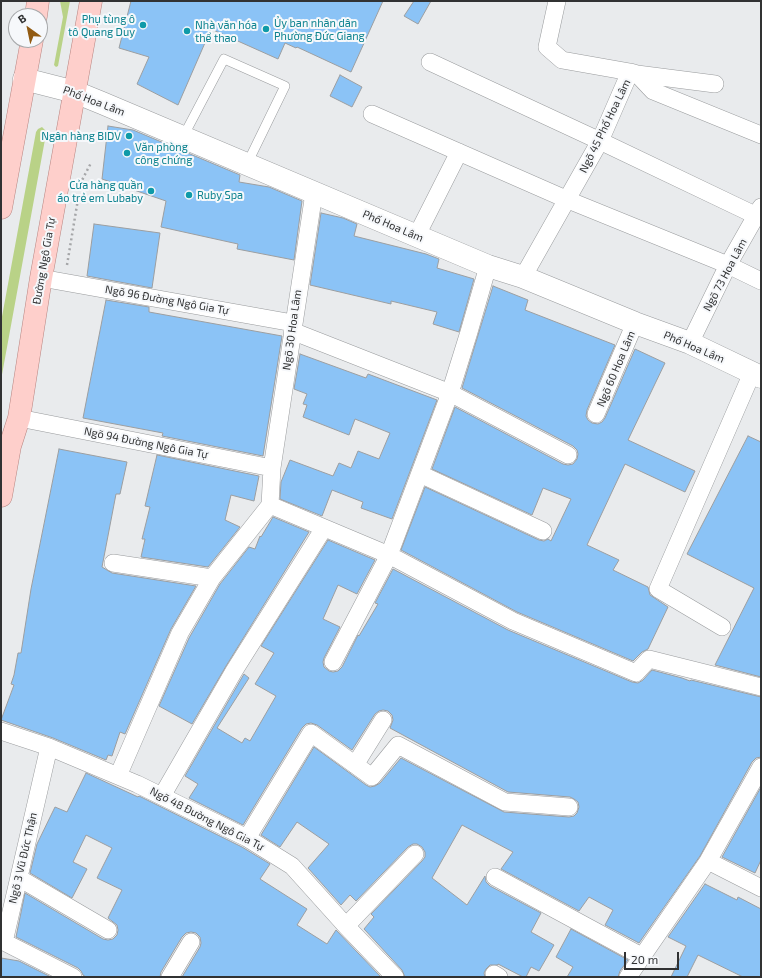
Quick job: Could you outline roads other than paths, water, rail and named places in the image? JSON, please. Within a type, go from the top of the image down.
[{"type":"main road","name":"Đường Ngô Gia Tự","points":[[1,496],[10,446],[19,418],[41,278],[91,1]]},
{"type":"main road","points":[[1,208],[30,48]]},
{"type":"street","name":"Ngõ 45 Phố Hoa Lâm","points":[[524,277],[600,141],[634,73],[562,60],[547,47],[557,1]]},
{"type":"street","points":[[430,62],[600,141],[759,212]]},
{"type":"street","points":[[634,73],[715,84]]},
{"type":"street","points":[[634,73],[653,91],[761,136]]},
{"type":"street","name":"Phố Hoa Lâm","points":[[24,79],[75,92],[488,266],[524,277],[635,323],[690,343],[757,375]]},
{"type":"street","points":[[372,114],[568,200],[728,265],[761,281]]},
{"type":"street","points":[[417,235],[460,152]]},
{"type":"street","name":"Ngõ 30 Hoa Lâm","points":[[270,505],[272,468],[314,192]]},
{"type":"street","name":"Ngõ 73 Hoa Lâm","points":[[690,343],[728,265],[759,212]]},
{"type":"street","points":[[332,662],[389,556],[450,393],[488,266]]},
{"type":"street","name":"Ngõ 96 Đường Ngô Gia Tự","points":[[41,278],[293,327],[450,393],[568,455]]},
{"type":"street","name":"Ngõ 60 Hoa Lâm","points":[[596,414],[635,323]]},
{"type":"street","points":[[722,627],[658,589],[757,375]]},
{"type":"street","name":"Ngõ 94 Đường Ngô Gia Tự","points":[[19,418],[272,468]]},
{"type":"street","points":[[420,474],[543,531]]},
{"type":"street","points":[[118,776],[180,634],[212,578],[270,505],[389,556],[514,621],[636,673],[649,659],[761,687]]},
{"type":"street","points":[[162,796],[234,671],[324,528]]},
{"type":"street","points":[[113,563],[212,578]]},
{"type":"street","points":[[356,765],[383,720]]},
{"type":"street","name":"Ngõ 48 Đường Ngô Gia Tự","points":[[1,731],[49,747],[137,784],[247,838],[292,866],[346,926],[395,977]]},
{"type":"street","points":[[247,838],[311,733],[372,777],[398,746],[505,802],[569,808]]},
{"type":"street","name":"Ngõ 3 Vũ Đức Thận","points":[[49,747],[4,942],[72,977]]},
{"type":"street","points":[[628,977],[708,861],[761,767]]},
{"type":"street","points":[[346,926],[415,854]]},
{"type":"street","points":[[708,861],[761,888]]},
{"type":"street","points":[[495,877],[643,957]]},
{"type":"street","points":[[19,878],[108,930]]},
{"type":"street","points":[[170,977],[191,942]]},
{"type":"lane","points":[[183,137],[224,59],[285,86],[247,164]]},
{"type":"place","name":"Phụ tùng ô tô Quang Duy","points":[[143,25]]},
{"type":"place","name":"Ủy ban nhân dân Phường Đức Giang","points":[[266,29]]},
{"type":"place","name":"Nhà văn hóa thể thao","points":[[187,31]]},
{"type":"place","name":"Ngân hàng BIDV","points":[[129,136]]},
{"type":"place","name":"Văn phòng công chứng","points":[[127,153]]},
{"type":"place","name":"Cửa hàng quần áo trẻ em Lubaby","points":[[151,191]]},
{"type":"place","name":"Ruby Spa","points":[[189,195]]}]
